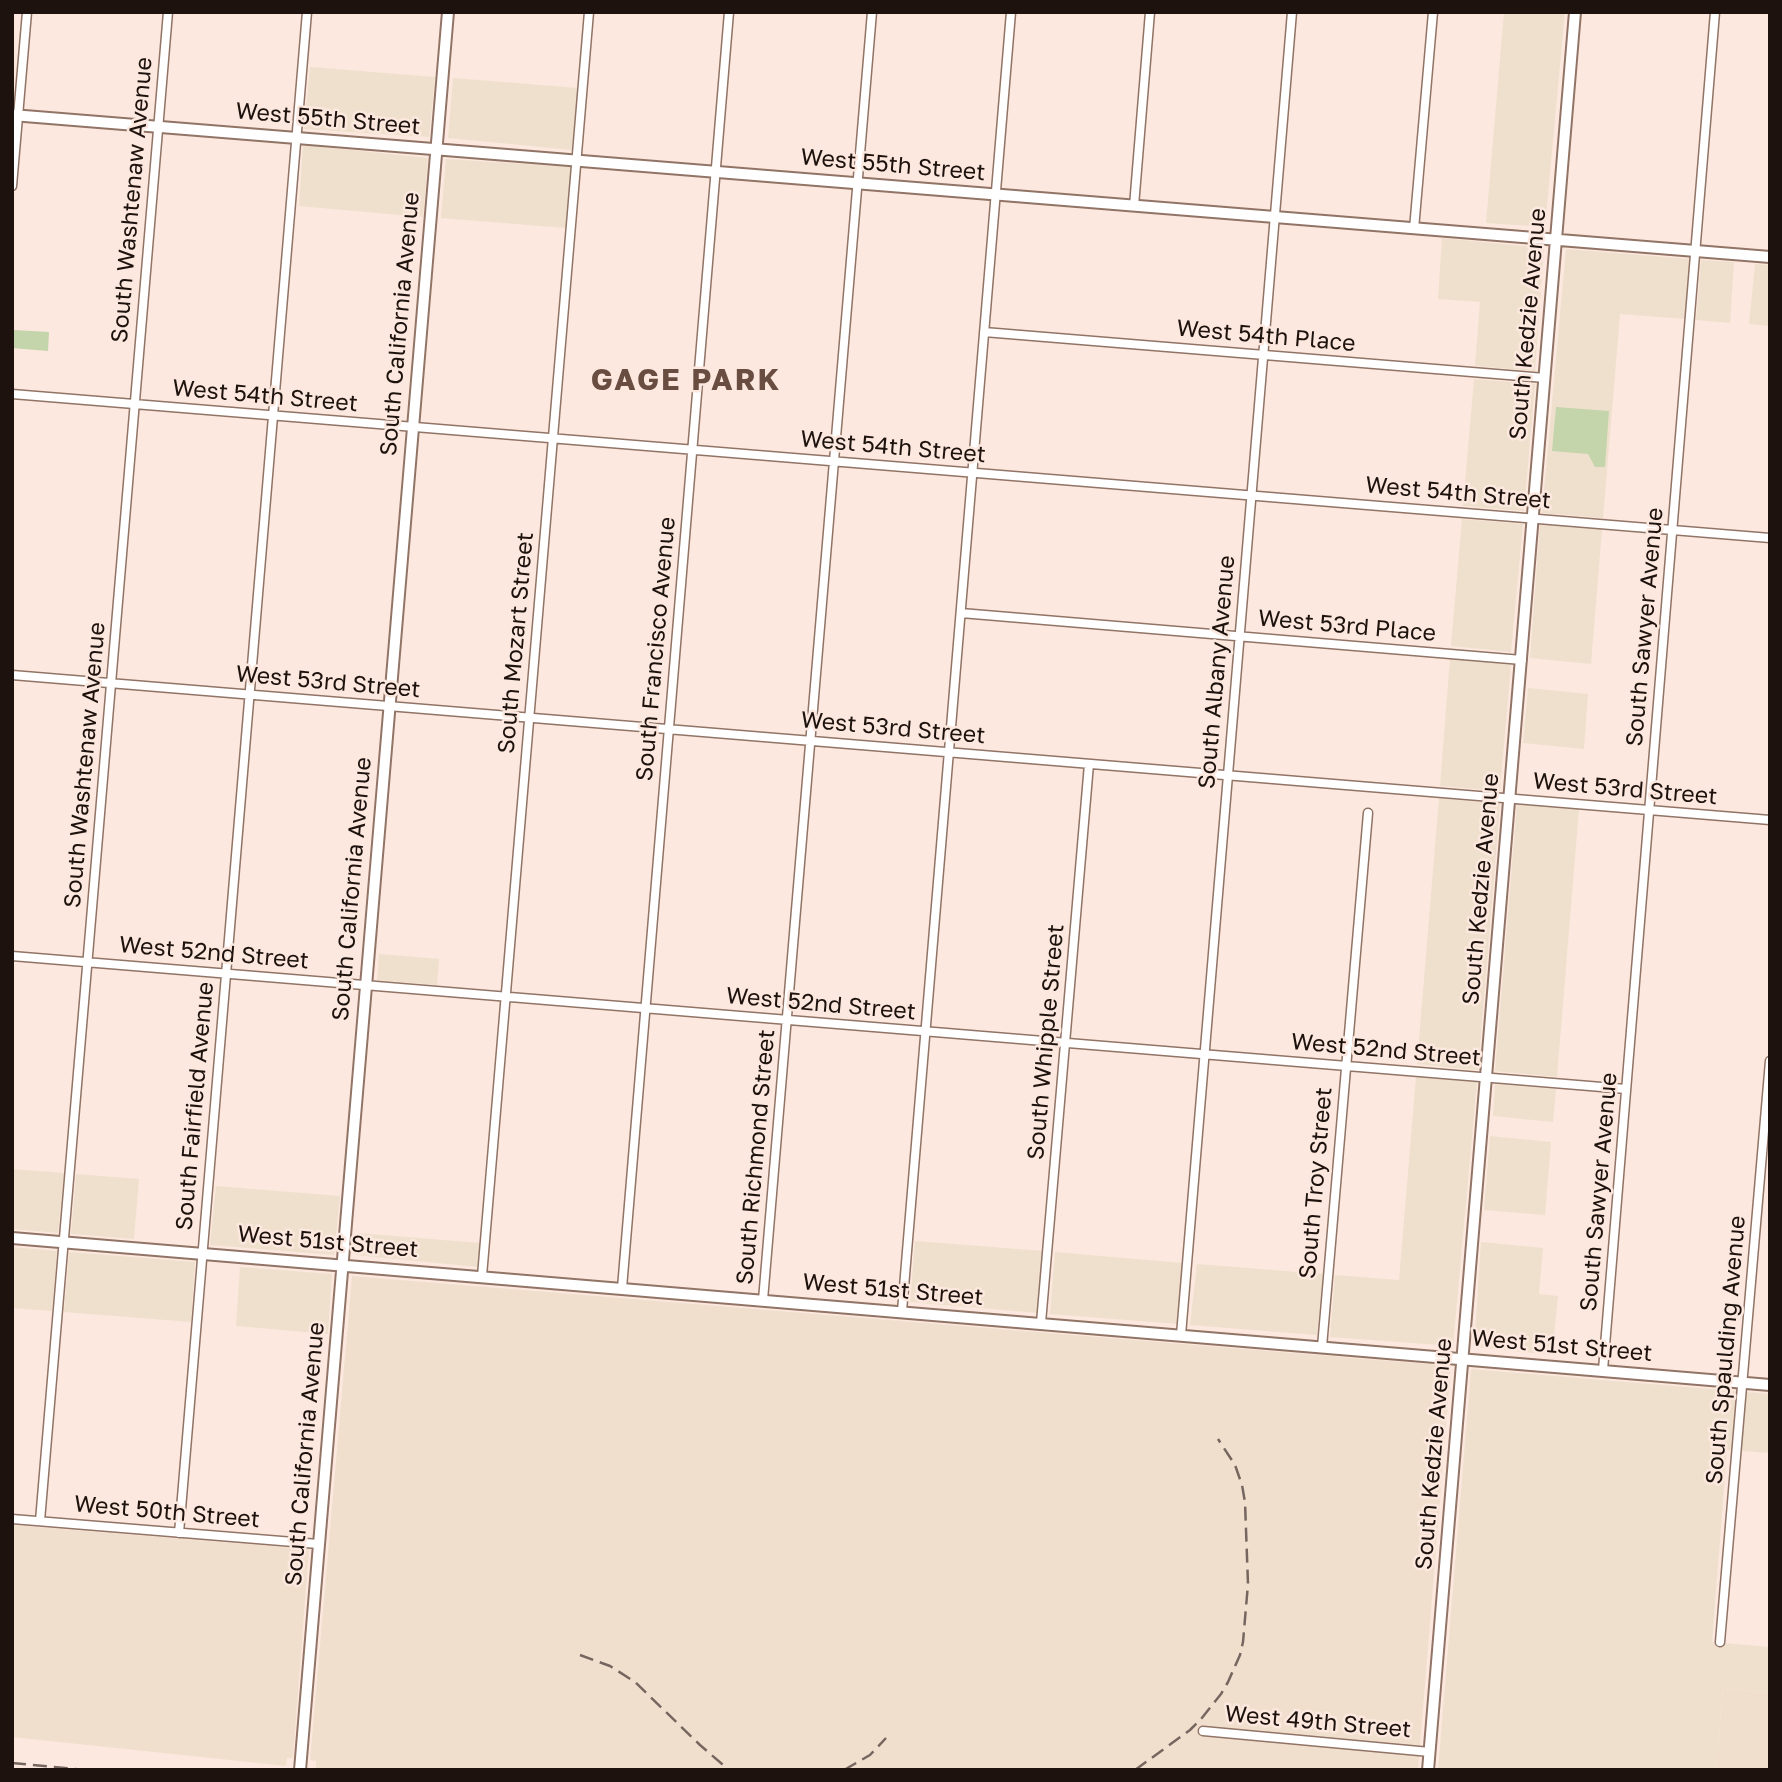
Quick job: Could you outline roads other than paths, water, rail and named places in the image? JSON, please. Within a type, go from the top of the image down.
[{"type":"street","points":[[12,186],[15,115],[27,12]]},
{"type":"street","name":"South Washtenaw Avenue","points":[[40,1521],[168,12]]},
{"type":"street","name":"South Fairfield Avenue","points":[[179,1533],[307,12]]},
{"type":"street","name":"South California Avenue","points":[[300,1770],[448,12]]},
{"type":"street","name":"South Mozart Street","points":[[482,1276],[589,12]]},
{"type":"street","name":"South Francisco Avenue","points":[[622,1288],[729,12]]},
{"type":"street","name":"South Richmond Street","points":[[763,1300],[872,12]]},
{"type":"street","points":[[902,1311],[1011,12]]},
{"type":"street","points":[[1134,206],[1150,12]]},
{"type":"street","name":"South Albany Avenue","points":[[1181,1335],[1292,12]]},
{"type":"street","points":[[1415,229],[1433,12]]},
{"type":"street","name":"South Kedzie Avenue","points":[[1428,1770],[1575,12]]},
{"type":"street","name":"South Sawyer Avenue","points":[[1603,1370],[1715,12]]},
{"type":"street","name":"West 55th Street","points":[[15,115],[1770,257]]},
{"type":"street","name":"West 54th Place","points":[[984,332],[1545,378]]},
{"type":"street","name":"West 54th Street","points":[[12,394],[1770,538]]},
{"type":"street","name":"West 53rd Place","points":[[961,612],[1522,660]]},
{"type":"street","name":"West 53rd Street","points":[[12,675],[1770,820]]},
{"type":"street","name":"South Whipple Street","points":[[1041,1323],[1089,764]]},
{"type":"street","name":"South Troy Street","points":[[1322,1347],[1368,813]]},
{"type":"street","name":"West 52nd Street","points":[[12,956],[1626,1089]]},
{"type":"street","name":"South Spaulding Avenue","points":[[1720,1642],[1770,1060]]},
{"type":"street","name":"West 51st Street","points":[[12,1238],[1770,1384]]},
{"type":"street","name":"West 50th Street","points":[[12,1519],[318,1544]]},
{"type":"street","name":"West 49th Street","points":[[1203,1731],[1430,1752]]},
{"type":"railway","points":[[1135,1770],[1201,1719],[1221,1694],[1240,1655],[1248,1584],[1245,1502],[1235,1465],[1218,1439]]},
{"type":"railway","points":[[580,1655],[610,1666],[635,1682],[729,1770]]},
{"type":"railway","points":[[844,1770],[870,1755],[886,1738]]},
{"type":"railway","points":[[12,1763],[85,1770]]},
{"type":"district","name":"GAGE PARK","points":[[686,380]]}]
